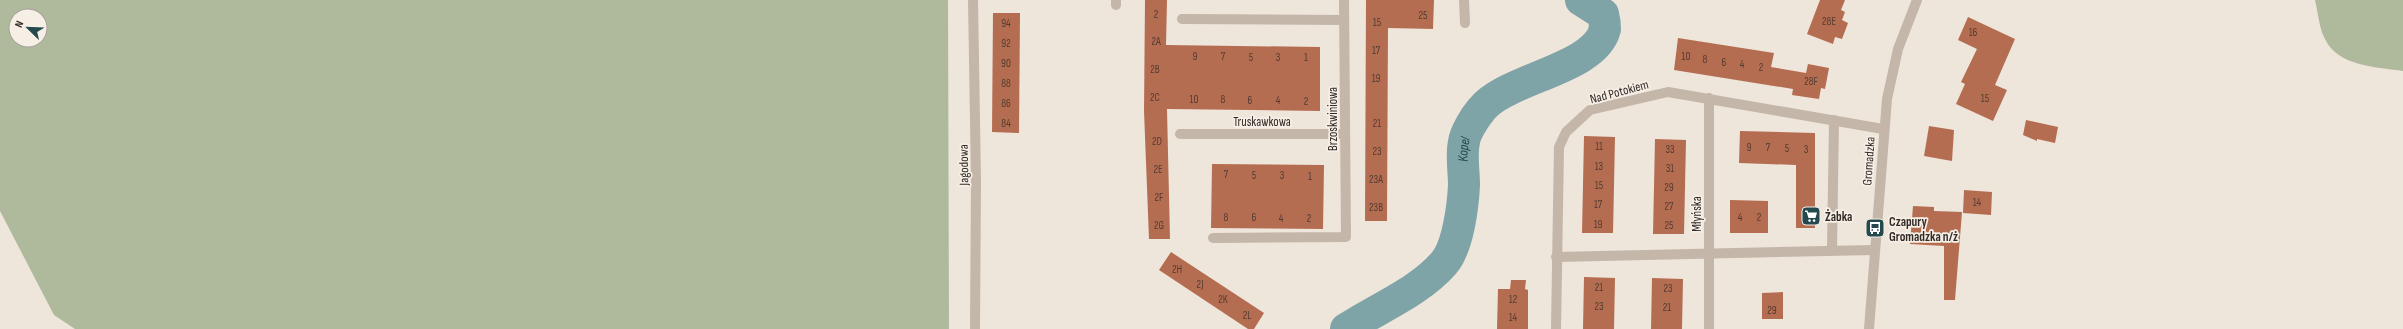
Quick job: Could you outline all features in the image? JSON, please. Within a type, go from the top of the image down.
[{"type":"street","name":"Jagodowa","points":[[973,0],[976,181],[975,329]]},
{"type":"street","name":"Brzoskwiniowa","points":[[1213,238],[1346,237],[1344,0]]},
{"type":"street","points":[[1464,0],[1466,24]]},
{"type":"street","name":"Gromadzka","points":[[1869,329],[1883,129],[1890,78],[1898,49],[1917,0]]},
{"type":"street","points":[[1182,19],[1344,20]]},
{"type":"street","name":"Nad Potokiem","points":[[1556,329],[1559,147],[1566,132],[1575,122],[1590,110],[1668,92],[1883,129]]},
{"type":"street","name":"Młyńska","points":[[1709,98],[1709,329]]},
{"type":"street","points":[[1832,250],[1834,120]]},
{"type":"street","name":"Truskawkowa","points":[[1180,134],[1345,134]]},
{"type":"street","points":[[1556,257],[1709,255],[1832,250],[1874,250]]},
{"type":"green space","points":[[0,0],[948,0],[949,329],[75,329],[54,315],[0,211]]},
{"type":"green space","points":[[2315,0],[2403,0],[2403,71],[2360,64],[2339,55],[2331,48],[2323,35]]},
{"type":"building","points":[[1145,0],[1167,0],[1166,45],[1320,47],[1320,111],[1167,109],[1170,239],[1149,239],[1144,111]]},
{"type":"building","points":[[1366,0],[1434,0],[1433,29],[1388,28],[1387,221],[1365,221]]},
{"type":"building","points":[[1820,0],[1845,0],[1841,10],[1845,12],[1842,20],[1848,23],[1842,39],[1835,37],[1833,44],[1807,34]]},
{"type":"building","points":[[993,13],[1020,13],[1019,133],[992,132]]},
{"type":"building","points":[[1968,17],[2015,39],[1995,85],[2007,90],[1993,121],[1956,104],[1965,84],[1961,82],[1977,49],[1958,40]]},
{"type":"building","points":[[1678,38],[1774,53],[1771,67],[1806,73],[1808,64],[1829,68],[1825,89],[1821,88],[1819,99],[1792,95],[1793,89],[1674,70]]},
{"type":"building","points":[[2026,120],[2058,127],[2055,143],[2037,139],[2037,141],[2023,135]]},
{"type":"building","points":[[1929,126],[1954,130],[1952,161],[1924,156]]},
{"type":"building","points":[[1740,131],[1815,133],[1815,228],[1796,228],[1796,165],[1739,163]]},
{"type":"building","points":[[1584,136],[1615,137],[1613,233],[1582,233]]},
{"type":"building","points":[[1655,139],[1686,140],[1684,234],[1653,234]]},
{"type":"building","points":[[1212,164],[1324,165],[1323,229],[1211,228]]},
{"type":"building","points":[[1964,190],[1992,192],[1991,215],[1963,213]]},
{"type":"building","points":[[1730,200],[1768,201],[1768,233],[1730,233]]},
{"type":"building","points":[[1913,206],[1934,207],[1934,211],[1962,212],[1955,300],[1944,300],[1944,246],[1910,244]]},
{"type":"building","points":[[1171,252],[1264,313],[1254,329],[1248,329],[1159,270]]},
{"type":"building","points":[[1584,277],[1615,278],[1614,329],[1583,329]]},
{"type":"building","points":[[1652,278],[1683,279],[1682,329],[1651,329]]},
{"type":"building","points":[[1511,280],[1526,280],[1525,289],[1528,290],[1528,329],[1497,329],[1498,289],[1510,289]]},
{"type":"building","points":[[1783,292],[1783,319],[1762,319],[1762,293]]},
{"type":"waterway","name":"Kopel","points":[[1346,329],[1423,283],[1444,263],[1453,247],[1461,215],[1464,185],[1463,147],[1468,130],[1481,110],[1493,99],[1509,90],[1568,64],[1585,54],[1598,43],[1605,29],[1603,14],[1581,0]]},
{"type":"place","name":"Żabka","points":[[1811,216]]},
{"type":"place","name":"Czapury Gromadzka n/ż","points":[[1875,228]]}]
